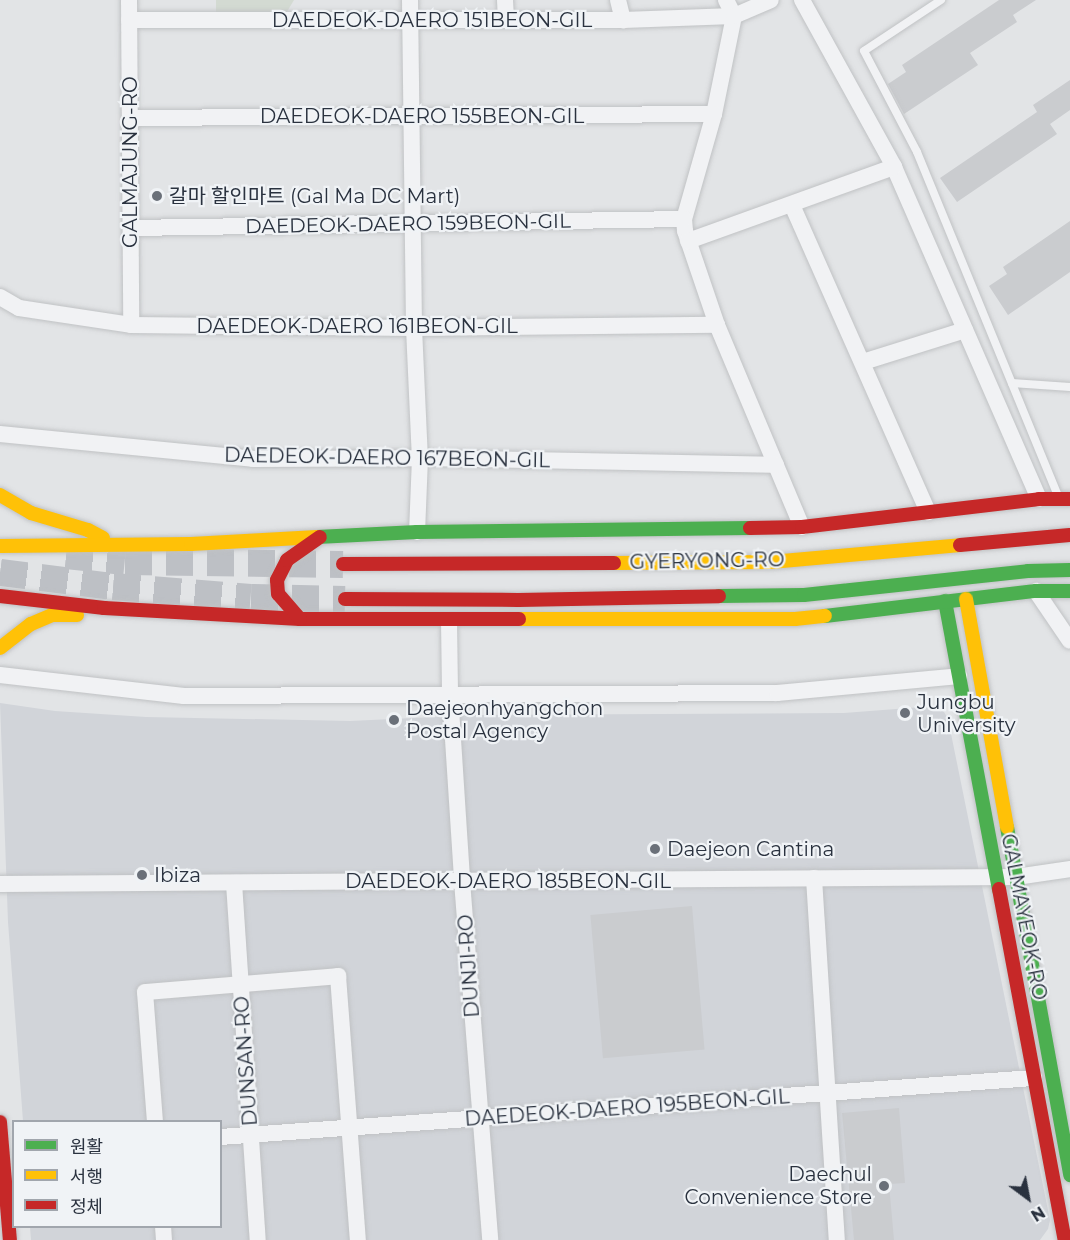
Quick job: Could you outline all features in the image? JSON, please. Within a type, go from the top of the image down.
[{"type":"main road","points":[[0,495],[31,513],[88,530],[103,538]]},
{"type":"main road","points":[[0,546],[14,543],[96,546],[191,544],[417,532],[802,527],[1039,499],[1065,498]]},
{"type":"main road","points":[[36,529],[103,538],[191,544]]},
{"type":"main road","name":"GYERYONG-RO","points":[[343,564],[771,562],[1070,535]]},
{"type":"main road","points":[[300,619],[278,594],[277,580],[287,560],[321,536]]},
{"type":"main road","name":"GYERYONG-RO","points":[[345,599],[518,600],[804,595],[1028,571],[1070,570]]},
{"type":"main road","points":[[0,596],[104,608],[300,619],[795,619],[1036,591],[1070,591]]},
{"type":"main road","name":"GALMAYEOK-RO","points":[[966,599],[1070,1175]]},
{"type":"main road","name":"GALMAYEOK-RO","points":[[945,601],[1065,1240]]},
{"type":"main road","points":[[0,648],[31,624],[52,615],[86,615],[104,608]]},
{"type":"main road","points":[[0,1122],[10,1240]]},
{"type":"street","name":"GALMAJUNG-RO","points":[[129,0],[131,325]]},
{"type":"street","points":[[410,0],[414,328],[420,458],[417,532]]},
{"type":"street","points":[[505,0],[506,20]]},
{"type":"street","points":[[618,0],[624,20]]},
{"type":"street","points":[[726,0],[734,16],[714,114],[684,219],[688,241],[717,325],[802,527]]},
{"type":"street","points":[[734,16],[771,0]]},
{"type":"street","points":[[802,0],[894,167],[1039,499]]},
{"type":"street","name":"DAEDEOK-DAERO 151BEON-GIL","points":[[129,20],[624,20],[734,16]]},
{"type":"street","name":"DAEDEOK-DAERO 155BEON-GIL","points":[[130,118],[714,114]]},
{"type":"street","points":[[688,241],[894,167]]},
{"type":"street","points":[[792,205],[928,512]]},
{"type":"street","name":"DAEDEOK-DAERO 159BEON-GIL","points":[[131,228],[684,219]]},
{"type":"street","name":"DAEDEOK-DAERO 161BEON-GIL","points":[[0,297],[19,308],[131,325],[414,328],[717,325]]},
{"type":"street","points":[[862,362],[965,330]]},
{"type":"street","name":"DAEDEOK-DAERO 167BEON-GIL","points":[[0,434],[253,459],[420,458],[776,465]]},
{"type":"street","points":[[1036,591],[1069,637]]},
{"type":"street","name":"DUNJI-RO","points":[[449,620],[450,693],[462,881],[490,1240]]},
{"type":"street","points":[[0,675],[184,696],[777,693],[959,676]]},
{"type":"street","name":"DAEDEOK-DAERO 185BEON-GIL","points":[[0,884],[1016,877],[1070,869]]},
{"type":"street","points":[[814,878],[837,1240]]},
{"type":"street","name":"DUNSAN-RO","points":[[234,883],[258,1240]]},
{"type":"street","points":[[155,1120],[145,992],[338,976],[358,1240]]},
{"type":"street","name":"DAEDEOK-DAERO 195BEON-GIL","points":[[222,1137],[1034,1078]]},
{"type":"lane","points":[[941,0],[864,51],[917,152],[1012,383],[1065,498]]},
{"type":"lane","points":[[1012,383],[1070,387]]},
{"type":"shaded area","points":[[216,0],[294,0],[282,20],[216,14]]},
{"type":"shaded area","points":[[0,703],[55,711],[146,717],[350,721],[476,715],[844,713],[935,706],[944,712],[948,719],[1050,1220],[1048,1229],[1040,1240],[31,1240],[30,1228],[222,1228],[222,1120],[23,1120],[8,922]]},
{"type":"building","points":[[999,0],[1036,0],[1013,15],[1017,22],[970,53],[978,65],[904,114],[888,84],[906,72],[902,65]]},
{"type":"building","points":[[1070,80],[1070,110],[1050,124],[1057,134],[957,202],[940,178],[1037,112],[1033,105]]},
{"type":"building","points":[[1070,221],[1070,272],[1008,315],[989,286],[1007,274],[1003,267]]},
{"type":"building","points":[[692,906],[705,1049],[603,1058],[590,915]]},
{"type":"building","points":[[899,1108],[905,1183],[889,1184],[894,1240],[854,1240],[842,1113]]},
{"type":"tunnel","points":[[66,555],[125,561],[343,564]]},
{"type":"tunnel","points":[[0,572],[113,586],[251,597],[345,599]]},
{"type":"traffic: fast","points":[[317,537],[417,532],[750,528]]},
{"type":"traffic: fast","points":[[719,596],[804,595],[1028,571],[1070,570]]},
{"type":"traffic: fast","points":[[825,616],[1036,591],[1070,591]]},
{"type":"traffic: fast","points":[[945,601],[999,889]]},
{"type":"traffic: fast","points":[[1007,827],[1070,1175]]},
{"type":"traffic: slow","points":[[0,495],[31,513],[88,530],[103,538]]},
{"type":"traffic: slow","points":[[0,546],[191,544],[317,537]]},
{"type":"traffic: slow","points":[[614,563],[771,562],[960,545]]},
{"type":"traffic: slow","points":[[966,599],[1007,827]]},
{"type":"traffic: slow","points":[[0,648],[31,624],[52,615],[77,615]]},
{"type":"traffic: slow","points":[[519,619],[795,619],[825,616]]},
{"type":"traffic: jam","points":[[750,528],[802,527],[1039,499],[1070,499]]},
{"type":"traffic: jam","points":[[960,545],[1070,535]]},
{"type":"traffic: jam","points":[[300,619],[278,594],[277,580],[287,560],[320,537]]},
{"type":"traffic: jam","points":[[343,564],[614,563]]},
{"type":"traffic: jam","points":[[0,596],[104,608],[300,619],[519,619]]},
{"type":"traffic: jam","points":[[345,599],[518,600],[719,596]]},
{"type":"traffic: jam","points":[[999,889],[1065,1240]]},
{"type":"traffic: jam","points":[[0,1122],[10,1240]]},
{"type":"place","name":"갈마 할인마트 (Gal Ma DC Mart)","points":[[157,196]]},
{"type":"place","name":"Jungbu University","points":[[905,713]]},
{"type":"place","name":"Daejeonhyangchon Postal Agency","points":[[394,720]]},
{"type":"place","name":"Daejeon Cantina","points":[[655,849]]},
{"type":"place","name":"Ibiza","points":[[142,875]]},
{"type":"place","name":"Daechul Convenience Store","points":[[884,1186]]}]
